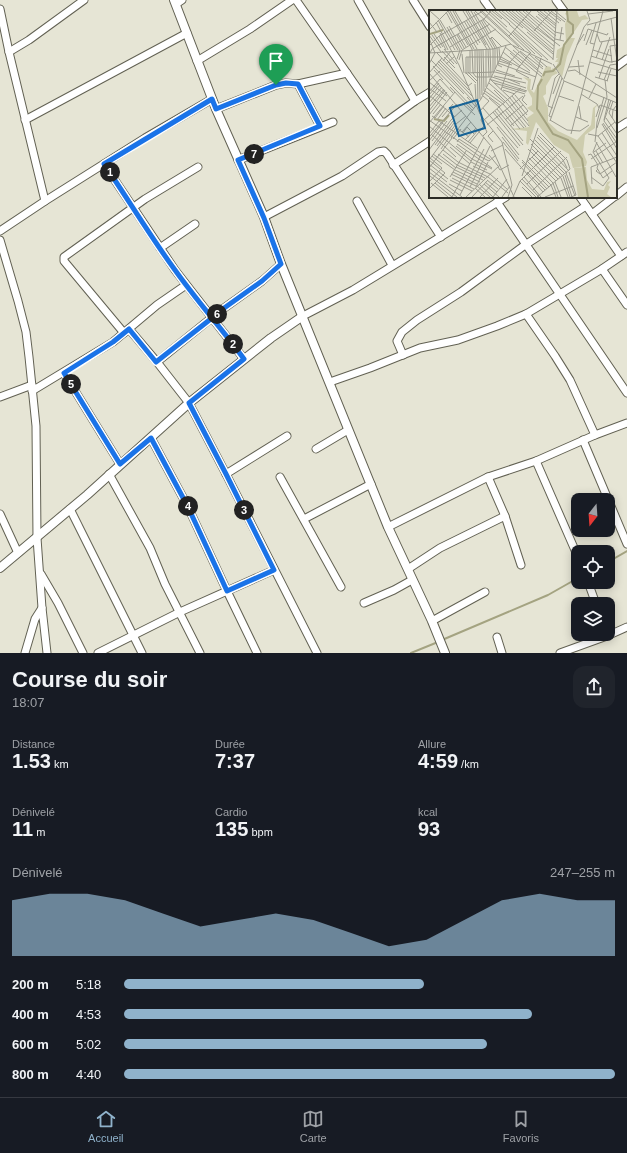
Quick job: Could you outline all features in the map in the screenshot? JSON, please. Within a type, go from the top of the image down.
[{"type":"street","points":[[9,52],[29,40],[84,0]]},
{"type":"street","points":[[197,60],[250,29],[292,0]]},
{"type":"street","points":[[296,0],[381,122],[386,122],[429,93]]},
{"type":"street","points":[[358,0],[415,101]]},
{"type":"street","points":[[413,0],[429,25]]},
{"type":"street","points":[[484,0],[491,10]]},
{"type":"street","points":[[557,0],[563,10]]},
{"type":"street","points":[[177,1],[187,33],[216,109],[264,218],[281,264],[388,527],[432,621],[445,653]]},
{"type":"street","points":[[0,8],[9,52],[45,201]]},
{"type":"street","points":[[25,120],[187,33]]},
{"type":"street","points":[[617,66],[627,59]]},
{"type":"street","points":[[216,109],[276,85],[286,83],[298,84],[347,73]]},
{"type":"street","points":[[298,84],[320,126]]},
{"type":"street","points":[[0,231],[104,164],[212,99]]},
{"type":"street","points":[[238,160],[333,122]]},
{"type":"street","points":[[617,129],[627,122]]},
{"type":"street","points":[[393,165],[429,142]]},
{"type":"street","points":[[264,218],[342,176],[381,151],[387,154],[442,237]]},
{"type":"street","points":[[104,164],[186,285],[244,359]]},
{"type":"street","points":[[198,168],[133,207],[65,255],[64,259],[126,331],[156,362],[189,403],[316,653]]},
{"type":"street","points":[[617,194],[627,187]]},
{"type":"street","points":[[0,568],[37,538],[189,403],[271,338],[303,316],[353,290],[504,198]]},
{"type":"street","points":[[330,382],[420,348],[458,340],[526,314],[560,295],[624,254],[581,198]]},
{"type":"street","points":[[592,214],[612,198]]},
{"type":"street","points":[[357,201],[392,265]]},
{"type":"street","points":[[497,202],[627,393]]},
{"type":"street","points":[[403,355],[397,341],[402,332],[525,245],[586,206]]},
{"type":"street","points":[[160,248],[195,224]]},
{"type":"street","points":[[0,240],[26,332],[36,426],[37,538],[47,653]]},
{"type":"street","points":[[156,362],[220,311],[262,281],[281,264]]},
{"type":"street","points":[[602,269],[627,305]]},
{"type":"street","points":[[0,397],[32,388],[64,373],[113,342],[157,305],[186,285]]},
{"type":"street","points":[[526,314],[570,380],[595,435]]},
{"type":"street","points":[[64,373],[120,464]]},
{"type":"street","points":[[388,527],[488,477],[536,461],[583,440],[627,423]]},
{"type":"street","points":[[316,449],[348,430]]},
{"type":"street","points":[[226,474],[287,436]]},
{"type":"street","points":[[151,438],[188,507],[257,653]]},
{"type":"street","points":[[583,440],[627,544]]},
{"type":"street","points":[[536,461],[573,545]]},
{"type":"street","points":[[109,474],[150,548],[165,584],[200,653]]},
{"type":"street","points":[[280,477],[341,587]]},
{"type":"street","points":[[488,477],[505,516],[521,565]]},
{"type":"street","points":[[304,519],[371,484]]},
{"type":"street","points":[[70,509],[142,653]]},
{"type":"street","points":[[0,514],[18,553]]},
{"type":"street","points":[[408,569],[440,548],[505,516]]},
{"type":"street","points":[[98,653],[180,612],[274,570]]},
{"type":"street","points":[[39,572],[58,603],[83,653]]},
{"type":"street","points":[[364,603],[394,590],[412,580]]},
{"type":"street","points":[[432,621],[485,592]]},
{"type":"street","points":[[25,653],[35,619],[42,608]]},
{"type":"street","points":[[615,632],[627,627]]},
{"type":"street","points":[[497,637],[502,653]]},
{"type":"street","points":[[560,653],[591,641]]},
{"type":"waterway","points":[[615,558],[627,551]]},
{"type":"waterway","points":[[442,640],[548,595],[571,582]]},
{"type":"waterway","points":[[411,653],[438,642]]},
{"type":"route","points":[[276,85],[216,109],[212,99],[104,164],[175,270],[203,307],[212,318],[232,342],[244,359],[189,403],[274,570],[227,591],[188,507],[151,438],[120,464],[64,373],[113,342],[129,329],[156,362],[212,318],[220,311],[262,281],[281,264],[264,218],[238,160],[320,126],[298,84],[286,83],[276,85]]}]
